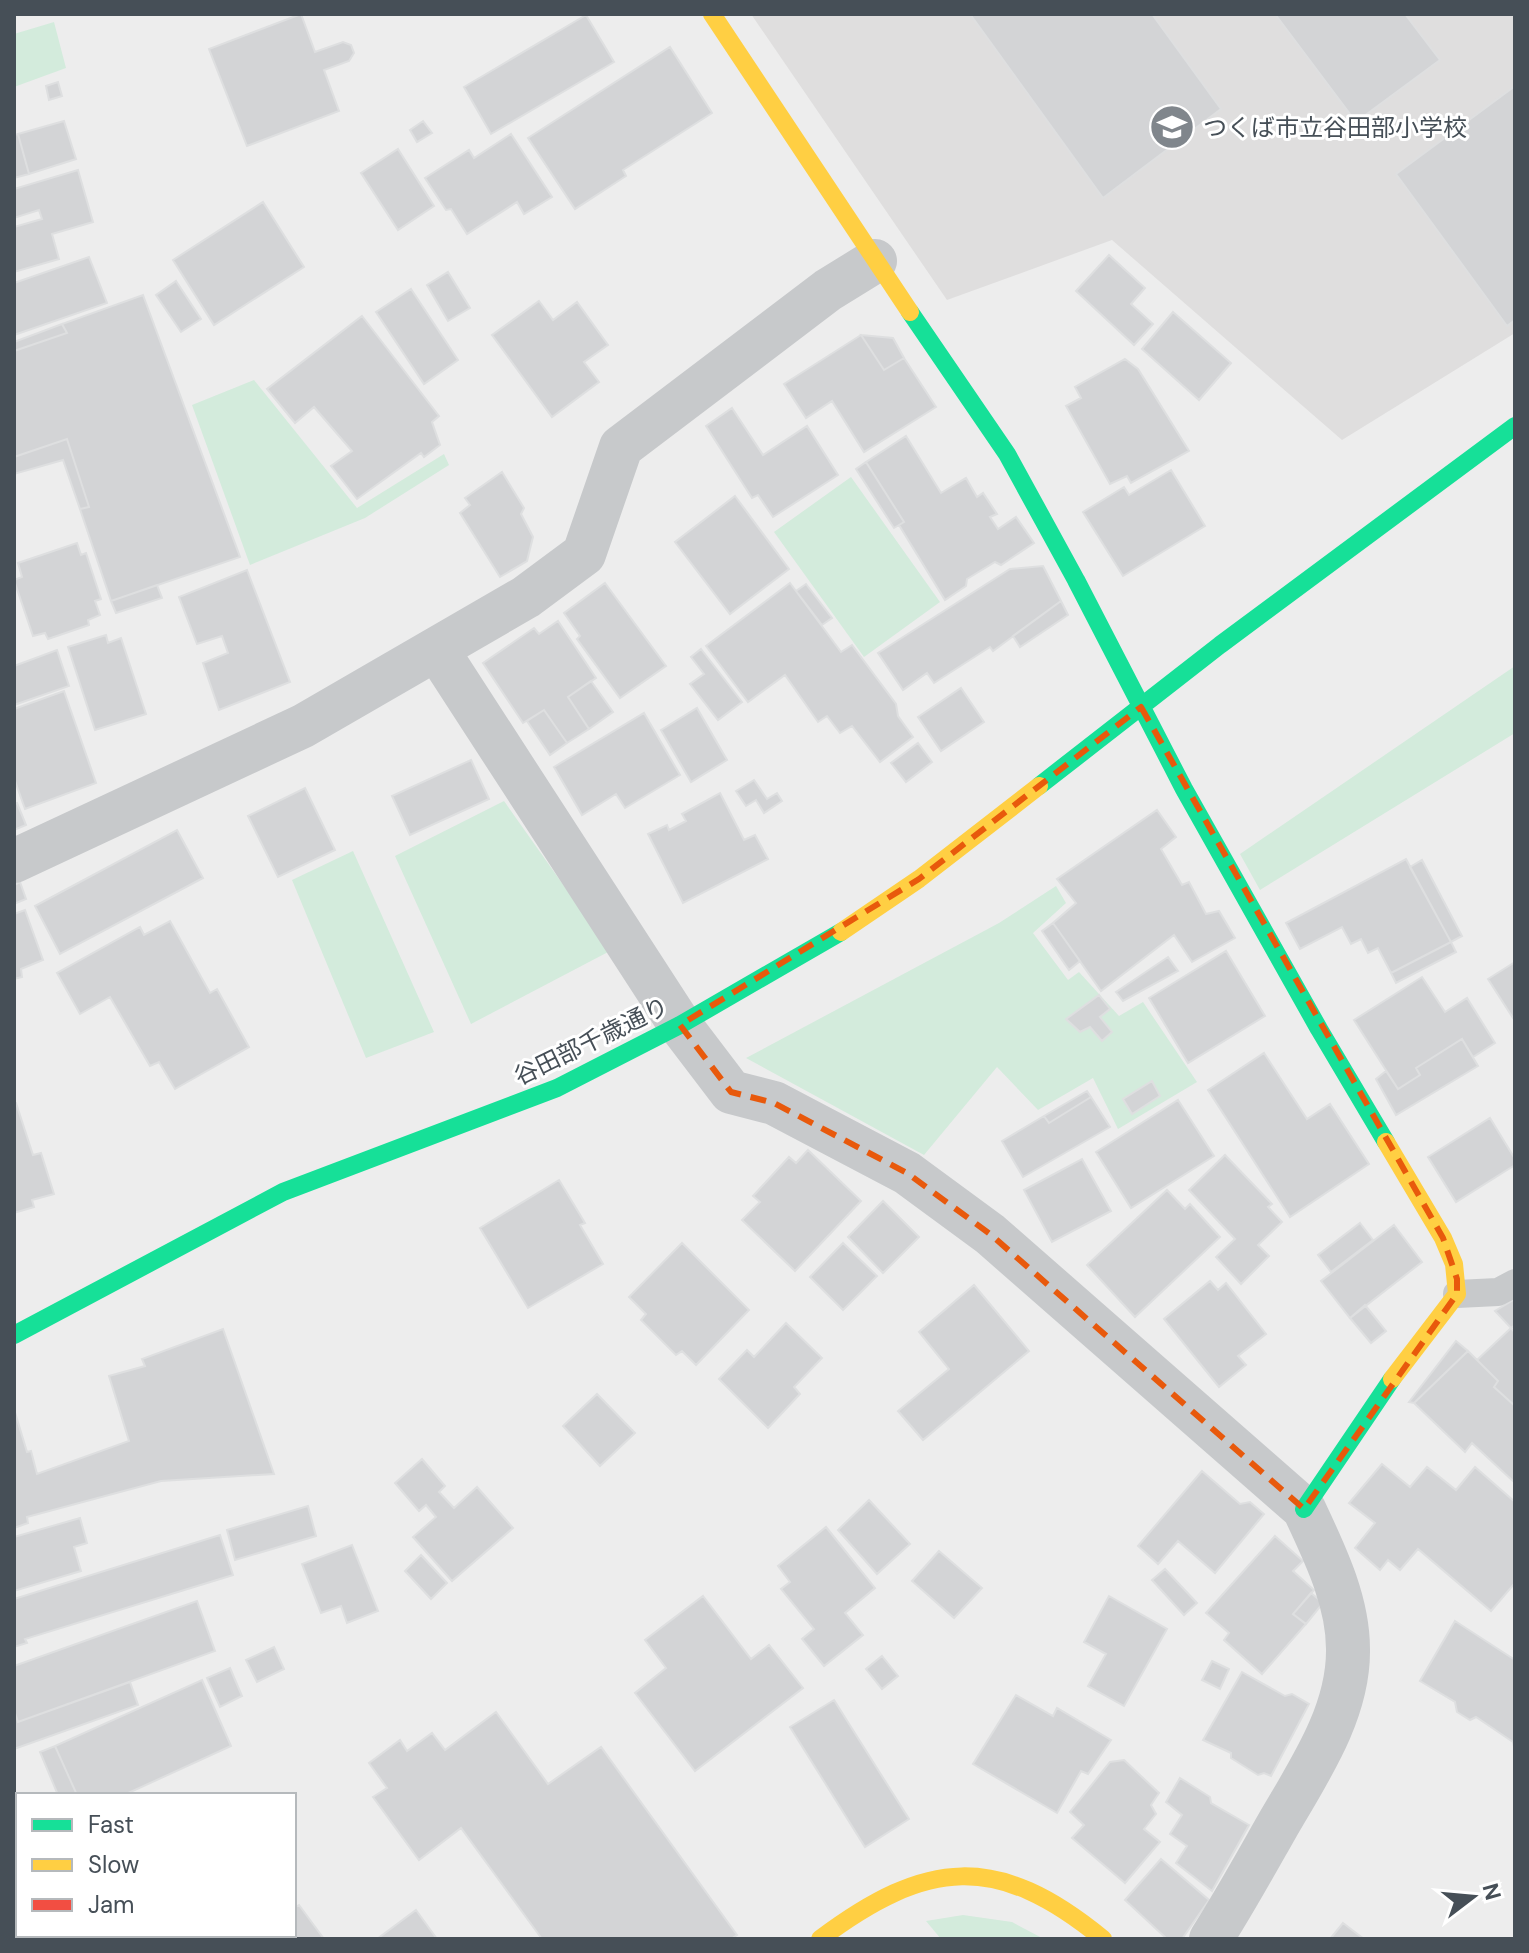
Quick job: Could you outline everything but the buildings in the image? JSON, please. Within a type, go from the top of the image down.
[{"type":"street","points":[[712,14],[1007,454],[1184,789],[1319,1029],[1443,1238],[1454,1264],[1457,1294],[1373,1404],[1304,1509]]},
{"type":"street","points":[[14,861],[303,726],[526,597],[584,554],[621,447],[828,290],[875,261]]},
{"type":"street","name":"谷田部千歳通り","points":[[14,1335],[283,1192],[557,1088],[680,1025],[822,944],[919,879],[1074,756],[1515,426]]},
{"type":"street","points":[[437,650],[680,1025],[731,1092],[774,1103],[907,1173],[990,1234],[1304,1509],[1339,1593],[1348,1648],[1341,1700],[1318,1755],[1211,1939]]},
{"type":"street","points":[[820,1939],[868,1905],[925,1881],[962,1876],[1002,1880],[1082,1921],[1103,1939]]},
{"type":"lane","points":[[1457,1294],[1498,1292],[1515,1283]]},
{"type":"highlighted area","points":[[1141,707],[1443,1238],[1457,1279],[1457,1294],[1304,1509],[990,1234],[907,1173],[774,1103],[731,1092],[680,1025],[919,879]]},
{"type":"shaded area","name":"つくば市立谷田部小学校","points":[[751,14],[1515,14],[1515,333],[1342,440],[1112,240],[947,300]]},
{"type":"green space","points":[[54,22],[66,68],[14,87],[14,34]]},
{"type":"green space","points":[[254,380],[357,508],[444,454],[449,465],[365,518],[250,565],[192,405]]},
{"type":"green space","points":[[851,477],[940,602],[864,657],[774,532]]},
{"type":"green space","points":[[1515,666],[1515,733],[1260,890],[1240,854]]},
{"type":"green space","points":[[504,801],[610,951],[471,1024],[395,856]]},
{"type":"green space","points":[[353,851],[434,1032],[366,1058],[292,880]]},
{"type":"green space","points":[[1056,886],[1066,903],[1033,933],[1068,980],[1079,972],[1119,1016],[1143,1002],[1197,1082],[1118,1129],[1093,1078],[1038,1110],[997,1067],[924,1155],[746,1058],[999,923]]},
{"type":"green space","points":[[963,1915],[1012,1922],[1044,1939],[941,1939],[926,1921]]},
{"type":"traffic: fast","points":[[910,312],[1007,454],[1184,789],[1386,1142]]},
{"type":"traffic: fast","points":[[1039,786],[1220,645],[1515,426]]},
{"type":"traffic: fast","points":[[14,1335],[283,1192],[557,1088],[680,1025],[841,932]]},
{"type":"traffic: fast","points":[[1304,1509],[1392,1379]]},
{"type":"traffic: slow","points":[[712,14],[910,312]]},
{"type":"traffic: slow","points":[[841,932],[919,879],[1039,786]]},
{"type":"traffic: slow","points":[[1386,1142],[1443,1238],[1454,1264],[1457,1294],[1392,1379]]},
{"type":"traffic: slow","points":[[14,1857],[16,1860]]},
{"type":"traffic: slow","points":[[820,1939],[894,1893],[929,1881],[962,1876],[995,1880],[1029,1891],[1065,1911],[1103,1939]]},
{"type":"place","name":"つくば市立谷田部小学校","points":[[1172,127]]}]
